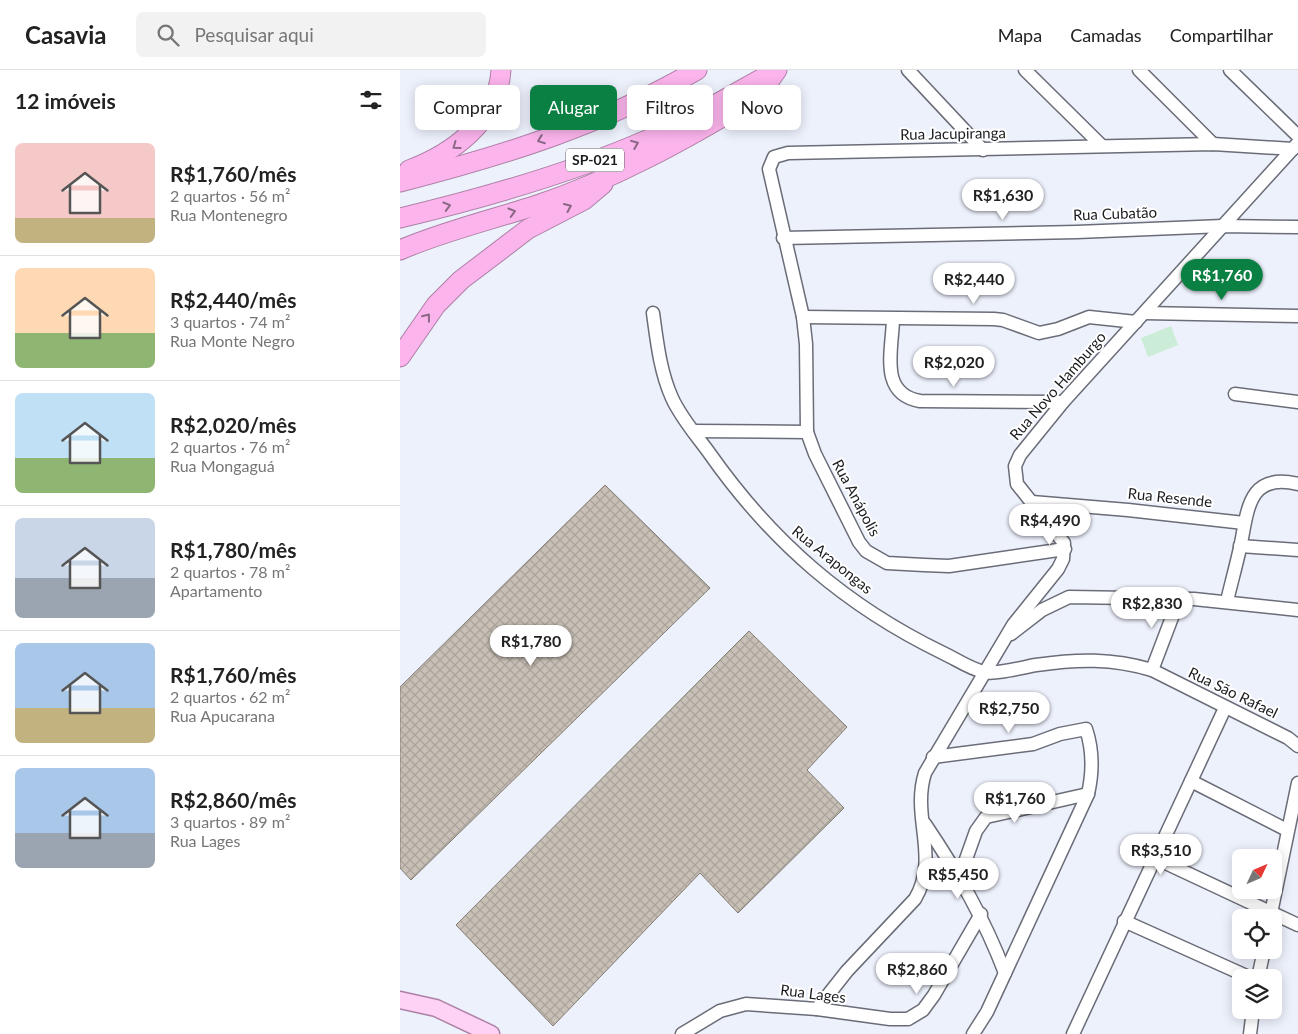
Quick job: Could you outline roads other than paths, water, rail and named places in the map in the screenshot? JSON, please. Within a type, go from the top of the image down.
[{"type":"highway","points":[[400,174],[442,155],[469,135],[492,102],[501,70]]},
{"type":"highway","name":"SP-021","points":[[400,182],[524,147],[628,106],[697,70]]},
{"type":"highway","points":[[400,250],[457,228],[537,205],[614,174],[751,100],[760,94],[777,70]]},
{"type":"highway","name":"SP-021","points":[[400,218],[502,191],[608,155],[685,121],[777,70]]},
{"type":"highway","points":[[400,357],[436,306],[461,280],[528,229],[584,200],[614,174]]},
{"type":"main road","points":[[400,1000],[436,1008],[491,1034]]},
{"type":"street","points":[[908,70],[983,150]]},
{"type":"street","points":[[1025,70],[1102,146]]},
{"type":"street","points":[[1139,70],[1213,144]]},
{"type":"street","points":[[1230,70],[1298,136]]},
{"type":"street","name":"Rua Jacupiranga","points":[[807,432],[806,344],[803,317],[783,238],[769,169],[771,162],[779,154],[1213,144],[1295,146]]},
{"type":"street","name":"Rua Novo Hamburgo","points":[[1065,549],[1058,533],[1017,484],[1015,466],[1020,455],[1063,402],[1295,146]]},
{"type":"street","name":"Rua Cubatão","points":[[783,238],[1077,232],[1223,226],[1298,227]]},
{"type":"street","name":"Rua Arapongas","points":[[653,313],[660,360],[666,383],[673,399],[693,431],[753,511],[780,540],[824,578],[914,639],[985,673]]},
{"type":"street","points":[[803,317],[893,320],[994,319],[1004,320],[1039,333],[1058,329],[1089,317],[1298,316]]},
{"type":"street","points":[[893,320],[892,378],[896,390],[903,396],[930,401],[1063,402]]},
{"type":"street","points":[[1235,394],[1298,402]]},
{"type":"street","points":[[693,431],[807,432]]},
{"type":"street","name":"Rua Anápolis","points":[[807,432],[815,454],[859,542],[866,551],[881,560],[902,564],[949,566],[1065,549]]},
{"type":"street","points":[[1226,601],[1251,499],[1264,484],[1280,481],[1298,484]]},
{"type":"street","name":"Rua Resende","points":[[1032,502],[1128,510],[1244,523]]},
{"type":"street","points":[[1240,546],[1298,550]]},
{"type":"street","points":[[818,1009],[847,971],[915,899],[921,889],[927,866],[920,800],[921,784],[934,757],[1021,613],[1058,569],[1065,549]]},
{"type":"street","points":[[1005,639],[1042,610],[1070,597],[1226,601],[1298,610]]},
{"type":"street","points":[[1152,670],[1179,599]]},
{"type":"street","name":"Rua São Rafael","points":[[985,673],[1053,662],[1094,659],[1129,663],[1152,670],[1288,738],[1298,746]]},
{"type":"street","points":[[1073,1034],[1124,921],[1225,708]]},
{"type":"street","points":[[934,757],[1033,744],[1060,734],[1086,729],[1091,748],[1088,794],[1006,973],[987,1012],[973,1034]]},
{"type":"street","points":[[1191,781],[1287,830]]},
{"type":"street","points":[[1272,909],[1298,783]]},
{"type":"street","points":[[960,876],[976,831],[986,817],[1088,794]]},
{"type":"street","points":[[923,821],[960,876],[981,914],[1006,973]]},
{"type":"street","points":[[1155,858],[1259,909]]},
{"type":"street","name":"Rua Lages","points":[[682,1034],[697,1023],[732,1006],[746,1004],[818,1009],[890,1019],[908,1019],[916,1016],[934,995],[981,914]]},
{"type":"street","points":[[1282,919],[1298,925]]},
{"type":"street","points":[[1124,921],[1232,969]]},
{"type":"street","points":[[1250,1034],[1251,1019]]}]
